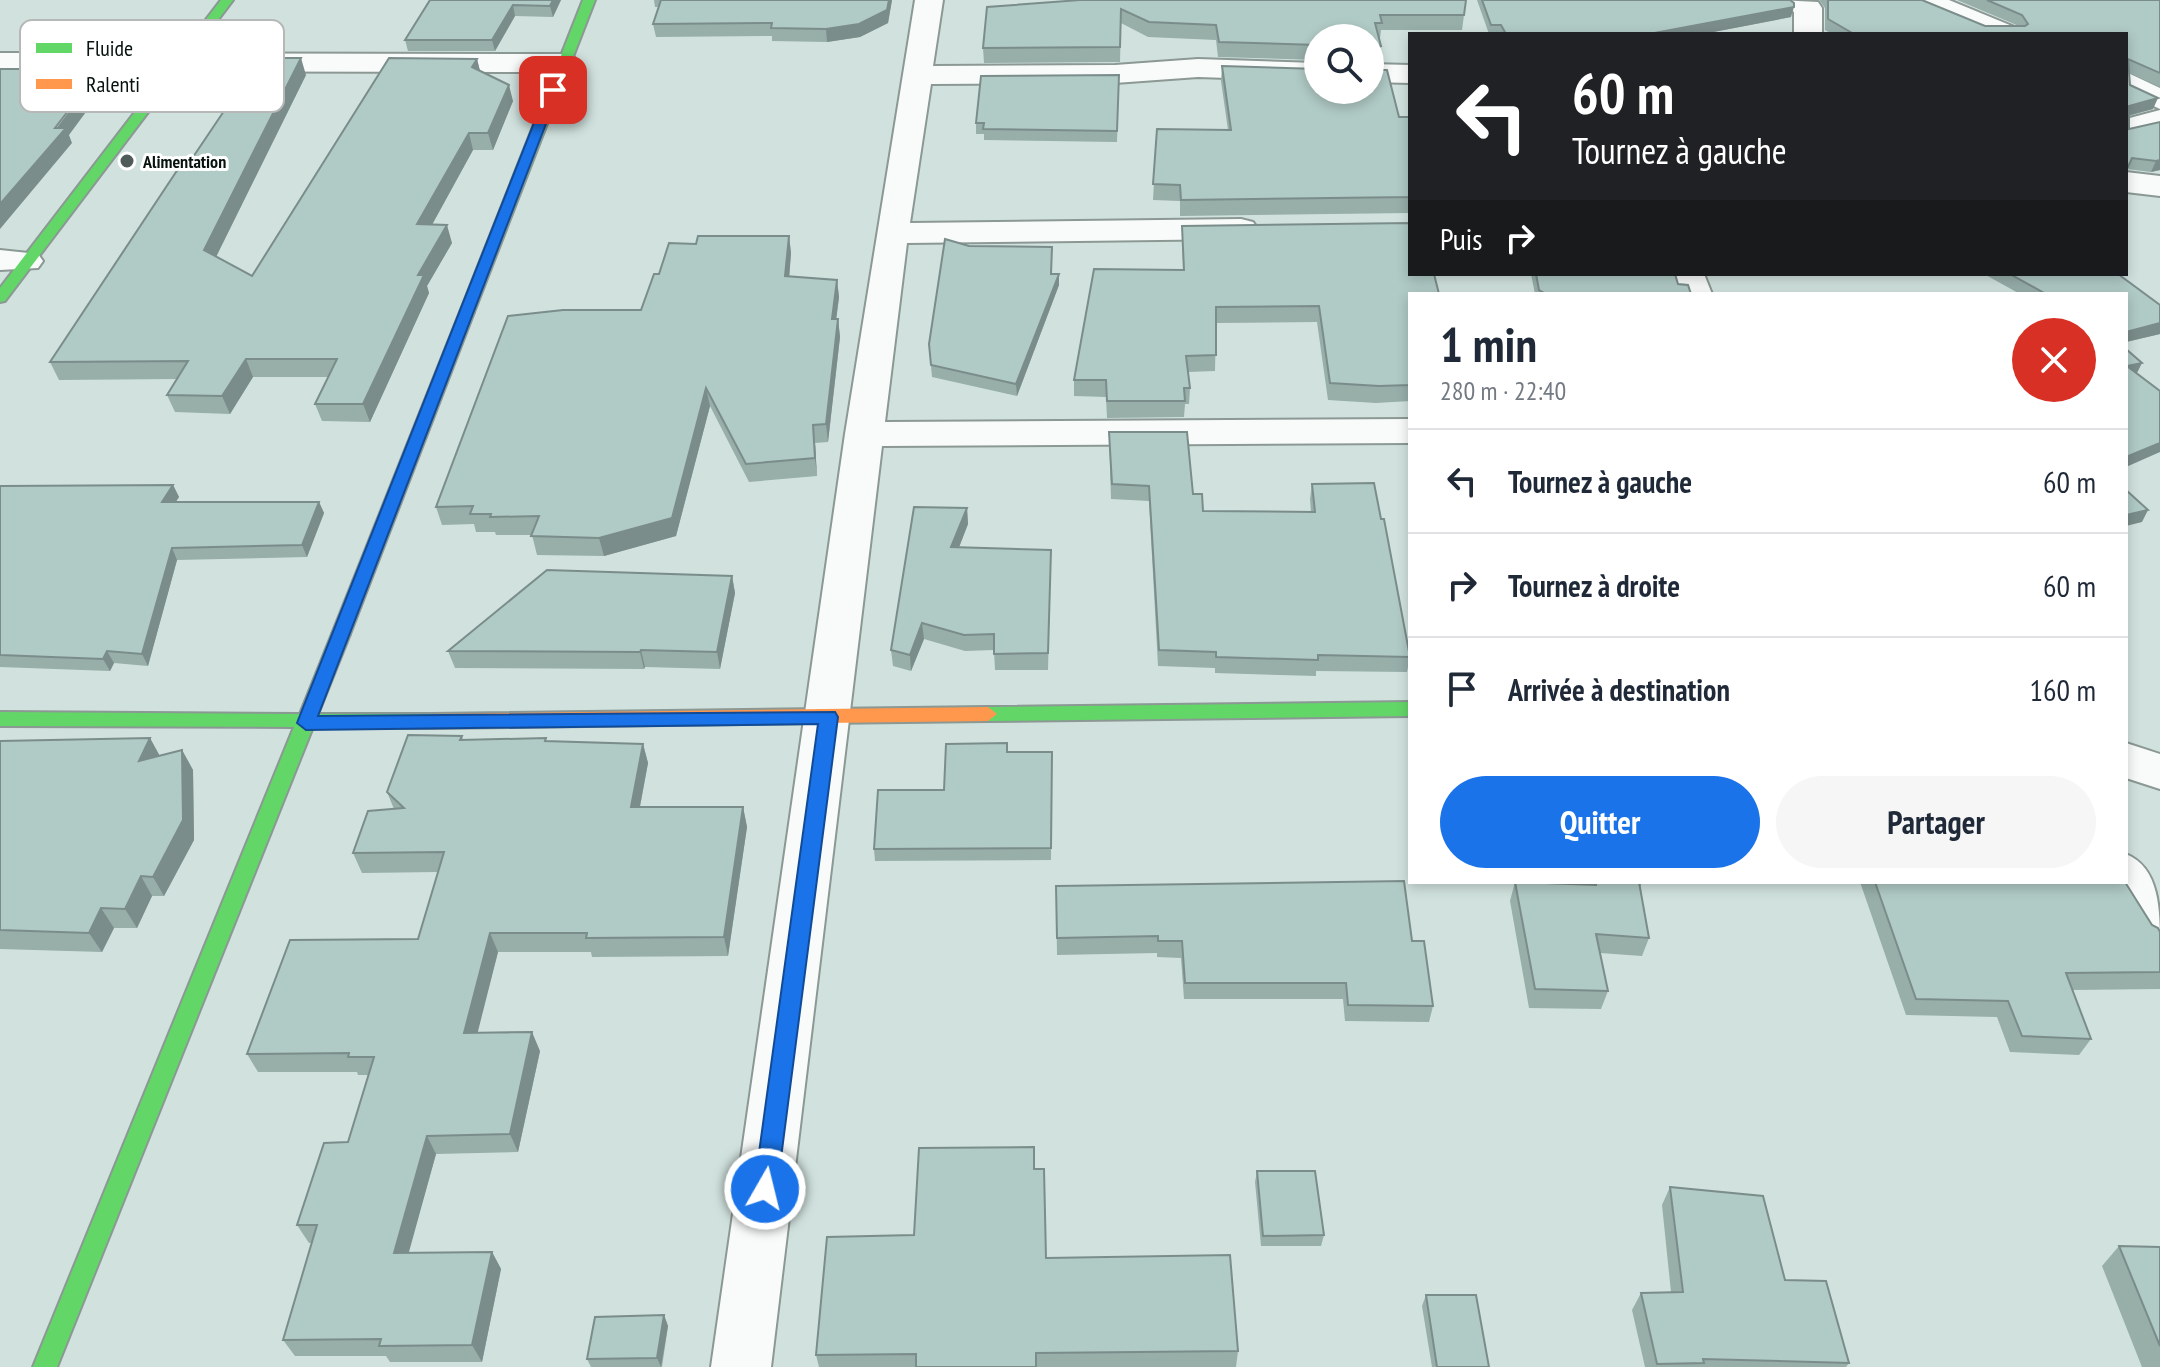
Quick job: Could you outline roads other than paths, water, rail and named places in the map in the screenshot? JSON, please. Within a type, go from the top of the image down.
[{"type":"street","points":[[211,20],[227,0]]},
{"type":"street","points":[[45,1367],[306,723],[589,0]]},
{"type":"street","points":[[741,1367],[864,434],[929,0]]},
{"type":"street","points":[[1792,0],[1808,8],[1808,32]]},
{"type":"street","points":[[1925,0],[2002,32]]},
{"type":"street","points":[[0,62],[20,62]]},
{"type":"street","points":[[284,62],[564,63]]},
{"type":"street","points":[[919,75],[1115,74],[1198,68],[1304,72]]},
{"type":"street","points":[[1384,73],[1408,74]]},
{"type":"street","points":[[2128,82],[2160,100]]},
{"type":"street","points":[[0,298],[13,260],[116,149],[142,112]]},
{"type":"street","points":[[2128,128],[2160,119]]},
{"type":"street","points":[[2128,182],[2160,186]]},
{"type":"street","points":[[892,233],[1269,228]]},
{"type":"street","points":[[864,434],[1408,431]]},
{"type":"street","points":[[0,719],[306,723],[1408,709]]},
{"type":"street","points":[[2128,761],[2160,772]]},
{"type":"street","points":[[2128,876],[2160,927]]},
{"type":"place","name":"Alimentation","points":[[127,161]]}]
